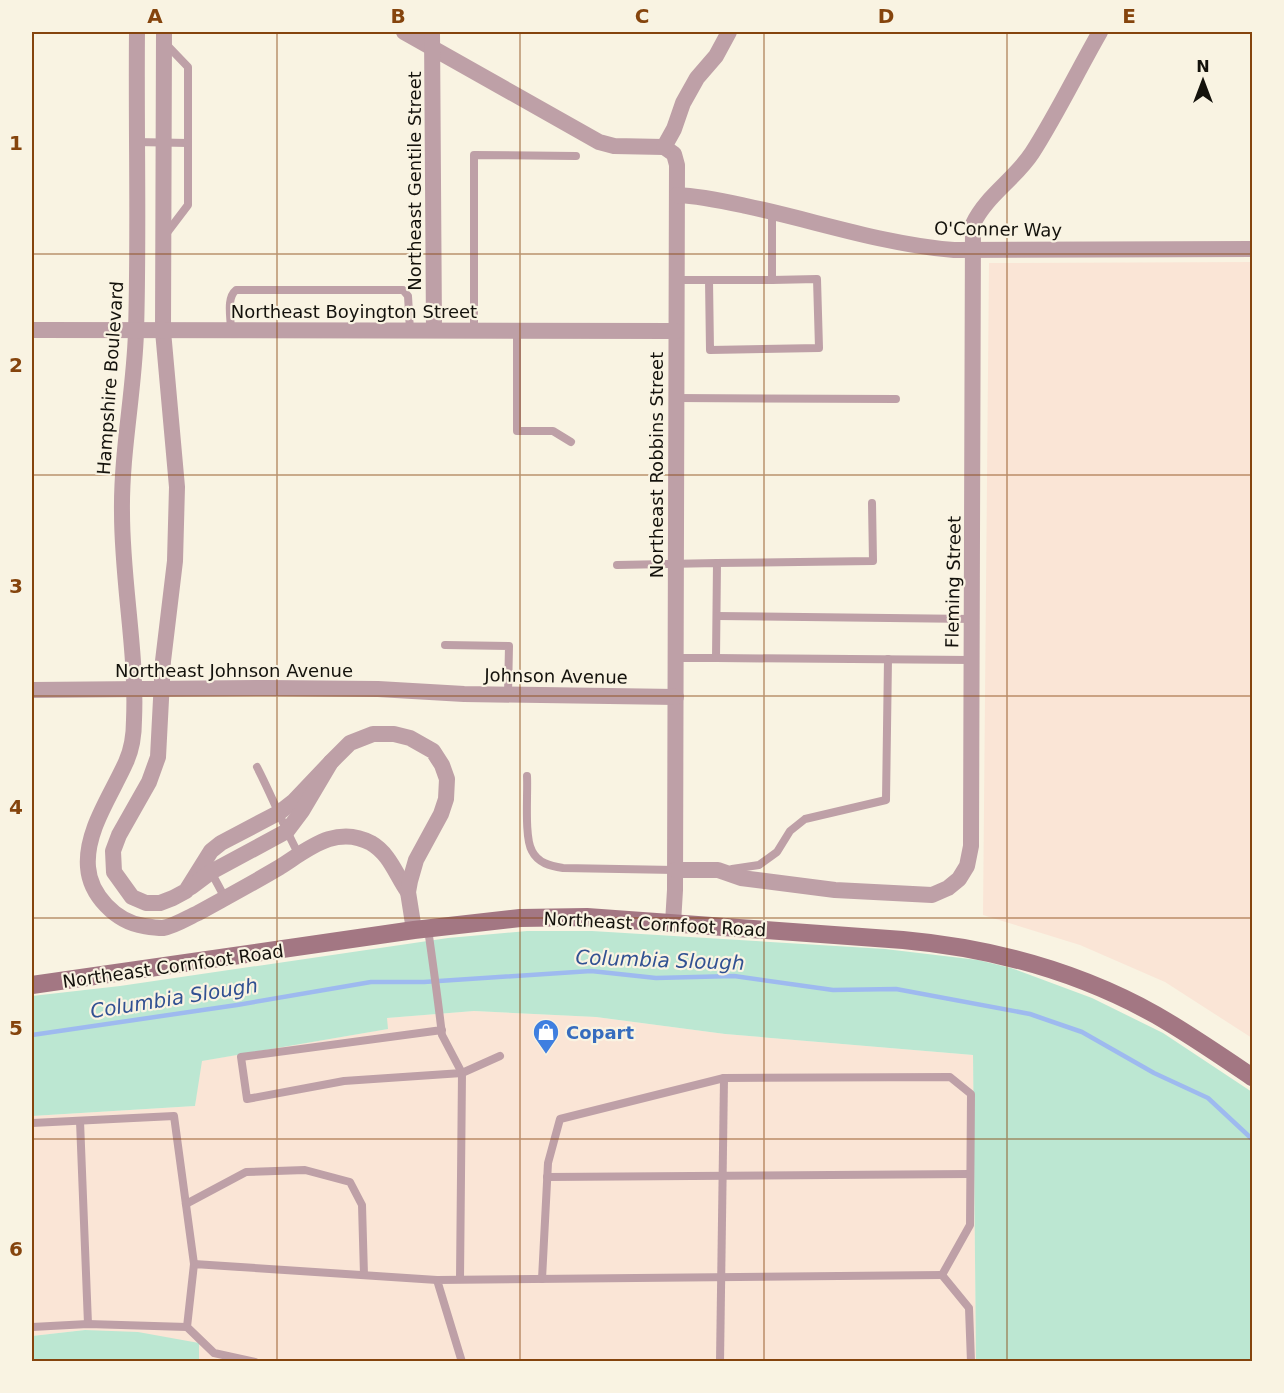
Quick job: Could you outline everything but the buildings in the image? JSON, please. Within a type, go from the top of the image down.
[{"type":"street","name":"Hampshire Boulevard","points":[[136,32],[136,331],[123,458],[122,511],[123,561],[135,690],[134,733],[127,760],[109,794],[88,848],[88,870],[93,888],[104,904],[120,916],[140,926],[163,928],[186,919],[225,898],[283,865],[298,853],[333,837],[352,837],[370,842],[386,855],[408,892]]},
{"type":"street","points":[[404,32],[432,39],[599,142],[614,146],[664,147],[674,129],[683,103],[697,78],[716,56],[729,32]]},
{"type":"street","name":"Fleming Street","points":[[675,870],[718,870],[741,878],[835,890],[932,895],[948,888],[959,879],[966,866],[971,846],[973,224],[996,193],[1015,177],[1032,154],[1100,32]]},
{"type":"street","points":[[164,36],[163,331],[175,459],[177,511],[175,561],[163,661],[158,758],[149,782],[119,835],[113,851],[114,872],[132,897],[146,903],[160,903],[186,891],[208,865],[220,843],[280,812],[294,801],[350,743],[374,734],[394,734],[410,738],[433,751],[447,779],[446,799],[441,814],[416,860],[408,892],[421,929]]},
{"type":"street","name":"Northeast Gentile Street","points":[[432,39],[434,330]]},
{"type":"street","name":"Northeast Robbins Street","points":[[664,147],[674,154],[677,165],[676,697],[673,923]]},
{"type":"street","name":"O'Conner Way","points":[[677,195],[695,196],[772,212],[927,248],[972,250],[1252,249]]},
{"type":"street","name":"Northeast Boyington Street","points":[[32,330],[676,331]]},
{"type":"street","name":"Northeast Johnson Avenue","points":[[32,690],[268,688],[436,692]]},
{"type":"street","name":"Johnson Avenue","points":[[436,692],[676,697]]},
{"type":"street","points":[[208,865],[287,831],[302,811],[331,762]]},
{"type":"street","name":"Northeast Cornfoot Road","points":[[32,985],[421,929],[520,918],[553,917],[673,923],[931,942],[1005,956],[1081,980],[1130,1002],[1189,1035],[1252,1077]]},
{"type":"lane","points":[[163,239],[188,205],[188,67],[164,36]]},
{"type":"lane","points":[[136,142],[188,143]]},
{"type":"lane","points":[[474,330],[474,155],[576,156]]},
{"type":"lane","points":[[772,212],[772,280]]},
{"type":"lane","points":[[677,280],[817,279],[819,348],[710,350],[708,280]]},
{"type":"lane","points":[[231,331],[231,299],[232,293],[236,290],[403,290],[408,296],[410,330]]},
{"type":"lane","points":[[517,330],[517,431],[553,431],[571,442]]},
{"type":"lane","points":[[676,398],[896,399]]},
{"type":"lane","points":[[617,565],[676,562],[873,561],[872,503]]},
{"type":"lane","points":[[716,658],[717,562]]},
{"type":"lane","points":[[717,616],[973,619]]},
{"type":"lane","points":[[446,645],[509,646],[508,694]]},
{"type":"lane","points":[[676,658],[971,660]]},
{"type":"lane","points":[[718,870],[742,869],[759,865],[777,852],[790,831],[805,819],[886,800],[888,660]]},
{"type":"lane","points":[[257,767],[298,853]]},
{"type":"lane","points":[[527,776],[528,836],[531,849],[537,858],[547,865],[563,868],[675,870]]},
{"type":"lane","points":[[208,865],[225,898]]},
{"type":"lane","points":[[421,929],[430,951],[442,1030],[452,1057],[462,1073],[460,1279]]},
{"type":"lane","points":[[442,1030],[241,1057],[247,1099],[344,1082],[462,1073],[500,1056]]},
{"type":"lane","points":[[542,1279],[548,1163],[560,1119],[724,1078],[950,1077],[971,1094],[970,1225],[942,1275]]},
{"type":"lane","points":[[720,1362],[724,1078]]},
{"type":"lane","points":[[32,1123],[174,1116],[194,1264],[187,1327],[213,1357],[255,1362]]},
{"type":"lane","points":[[80,1121],[88,1324]]},
{"type":"lane","points":[[186,1204],[246,1172],[305,1170],[350,1182],[362,1205],[364,1275]]},
{"type":"lane","points":[[548,1177],[970,1174]]},
{"type":"lane","points":[[194,1264],[437,1280],[942,1275]]},
{"type":"lane","points":[[942,1275],[969,1308],[971,1362]]},
{"type":"lane","points":[[437,1280],[462,1362]]},
{"type":"lane","points":[[32,1327],[88,1324],[187,1327]]},
{"type":"shaded area","points":[[1252,262],[1252,1038],[1165,982],[1080,945],[983,915],[989,263]]},
{"type":"shaded area","points":[[474,1011],[596,1017],[725,1034],[973,1055],[976,1361],[199,1362],[198,1343],[85,1330],[32,1336],[32,1116],[195,1106],[201,1061],[387,1029],[386,1018]]},
{"type":"green space","points":[[527,931],[592,931],[885,949],[978,960],[1011,968],[1092,998],[1163,1033],[1252,1092],[1252,1361],[976,1361],[973,1055],[725,1034],[596,1017],[474,1011],[387,1018],[388,1029],[202,1061],[195,1106],[32,1116],[32,996],[120,986],[448,938]]},
{"type":"green space","points":[[85,1330],[138,1332],[199,1343],[199,1361],[32,1361],[32,1336]]},
{"type":"waterway","name":"Columbia Slough","points":[[32,1035],[237,1005],[371,982],[424,982],[591,971],[656,978],[734,976],[833,990],[896,989],[1030,1014],[1082,1032],[1154,1073],[1208,1098],[1252,1139]]},
{"type":"place","name":"Copart","points":[[546,1055]]}]
